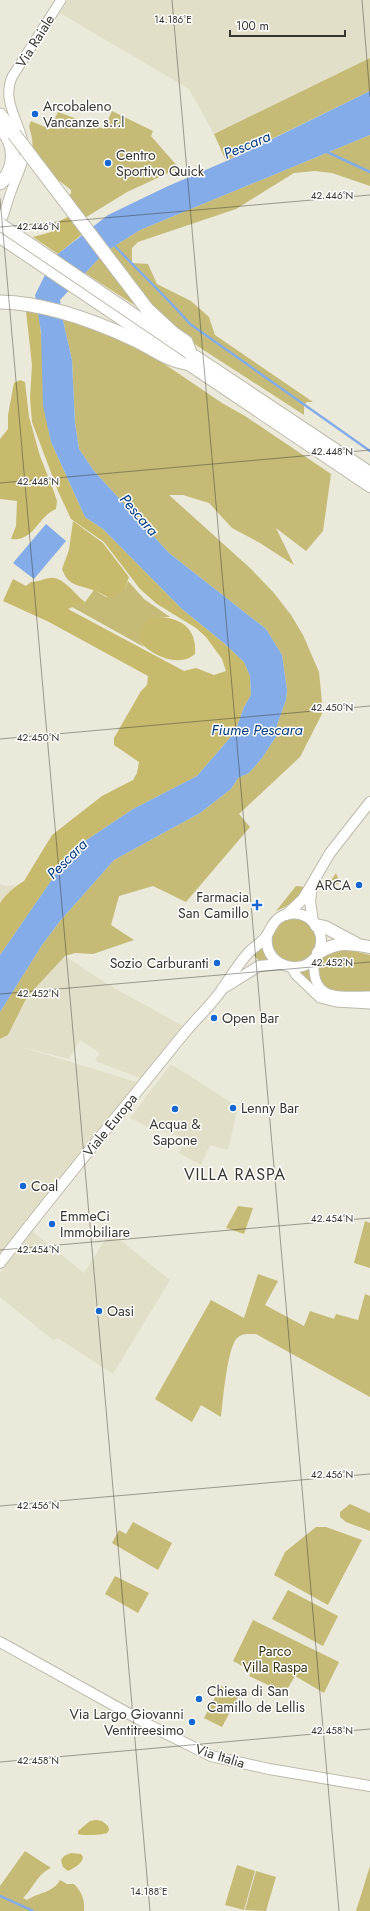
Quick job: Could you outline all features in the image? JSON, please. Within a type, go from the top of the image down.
[{"type":"highway","points":[[0,115],[148,308],[173,333],[186,342],[188,358]]},
{"type":"highway","points":[[0,128],[9,137],[12,151],[10,170],[0,183]]},
{"type":"highway","points":[[1,221],[188,358],[370,486]]},
{"type":"highway","points":[[0,237],[370,473]]},
{"type":"highway","points":[[0,302],[31,305],[67,314],[123,334],[173,361],[188,358]]},
{"type":"highway","points":[[315,924],[350,938],[356,944]]},
{"type":"highway","points":[[316,956],[336,945],[356,944],[370,947]]},
{"type":"main road","points":[[313,883],[310,900],[315,924],[321,939],[316,956],[306,965],[291,967],[281,964],[270,954],[267,943],[267,935],[274,923],[286,915],[302,899],[330,853],[370,802]]},
{"type":"main road","points":[[286,915],[303,915],[315,924]]},
{"type":"main road","name":"Viale Europa","points":[[0,1263],[162,1061],[222,989],[230,975],[249,952],[267,935]]},
{"type":"main road","name":"Viale Europa","points":[[222,989],[259,966],[281,964]]},
{"type":"main road","name":"Via Italia","points":[[0,1642],[151,1726],[211,1756],[261,1767],[370,1786]]},
{"type":"street","name":"Via Raiale","points":[[1,221],[22,166],[24,153],[23,139],[8,102],[8,87],[12,77],[60,0]]},
{"type":"street","points":[[316,956],[315,981],[323,991],[341,996],[370,996]]},
{"type":"street","points":[[291,967],[296,975],[320,998],[336,1002],[370,1004]]},
{"type":"shaded area","points":[[68,0],[370,0],[370,58],[214,134],[189,89],[60,13]]},
{"type":"shaded area","points":[[71,213],[86,231],[58,254],[33,237],[51,232],[55,223],[68,217]]},
{"type":"shaded area","points":[[26,311],[39,314],[51,442],[85,517],[103,529],[182,609],[225,644],[244,662],[250,676],[251,695],[244,707],[235,732],[197,776],[133,809],[73,849],[0,955],[0,903],[2,900],[10,891],[24,881],[52,835],[102,796],[133,780],[137,773],[139,762],[114,745],[114,738],[141,691],[147,685],[148,676],[49,622],[3,601],[13,579],[26,586],[31,582],[36,582],[47,578],[55,578],[60,580],[85,602],[68,609],[184,671],[196,668],[214,675],[226,671],[222,659],[206,637],[196,628],[157,604],[140,589],[104,542],[71,519],[58,491],[32,422],[30,398],[32,365]]},
{"type":"shaded area","points":[[20,380],[25,382],[29,417],[40,456],[57,501],[56,509],[44,517],[30,533],[19,539],[11,539],[16,526],[17,501],[0,499],[0,439],[8,429],[8,415],[14,383]]},
{"type":"shaded area","points":[[73,521],[103,543],[129,577],[125,588],[112,598],[75,584],[65,575],[62,569],[69,550]]},
{"type":"shaded area","points":[[154,617],[171,619],[185,625],[193,637],[195,654],[189,658],[174,660],[158,655],[144,646],[139,641],[142,626]]},
{"type":"shaded area","points":[[0,884],[5,886],[16,885],[0,903]]},
{"type":"shaded area","points":[[65,956],[107,984],[183,1026],[140,1078],[95,1061],[100,1053],[80,1040],[69,1059],[18,1046],[137,1082],[0,1256],[0,1039],[8,1035],[27,997]]},
{"type":"shaded area","points":[[171,1064],[238,1107],[228,1150],[210,1145],[201,1165],[179,1153],[186,1138],[148,1127],[130,1118]]},
{"type":"shaded area","points":[[32,1231],[84,1273],[110,1232],[170,1280],[113,1374],[58,1338],[53,1340],[0,1297],[0,1273]]},
{"type":"shaded area","points":[[90,1821],[102,1821],[108,1826],[109,1830],[107,1833],[92,1835],[78,1834],[78,1831]]},
{"type":"shaded area","points":[[71,1853],[81,1854],[83,1857],[79,1864],[68,1871],[63,1867],[61,1860],[64,1856]]},
{"type":"green space","points":[[370,58],[370,91],[226,161],[214,134]]},
{"type":"green space","name":"Centro Sportivo Quick","points":[[112,111],[153,131],[151,136],[179,168],[127,192],[83,219],[65,196],[71,194],[71,190],[52,175],[33,150],[29,126],[31,121],[50,129],[58,112],[104,129]]},
{"type":"green space","points":[[370,135],[370,186],[332,173],[315,171],[294,173],[236,209],[138,242],[132,248],[132,263],[148,264],[157,284],[191,301],[209,317],[215,335],[313,402],[307,402],[304,405],[304,415],[85,273],[105,252],[140,230]]},
{"type":"green space","points":[[62,316],[132,342],[331,474],[323,531],[306,551],[276,528],[294,565],[260,543],[232,528],[209,503],[183,495],[169,495],[250,568],[274,593],[291,615],[303,635],[319,672],[323,712],[300,757],[239,814],[250,827],[186,902],[153,886],[119,896],[111,925],[134,940],[93,954],[75,953],[65,956],[27,997],[8,1035],[0,1039],[0,1012],[42,945],[60,921],[114,860],[200,813],[231,789],[238,778],[249,773],[262,758],[277,735],[277,725],[286,700],[287,690],[282,655],[266,629],[169,553],[94,471],[79,449],[75,423],[72,360]]},
{"type":"green space","points":[[128,581],[144,599],[170,617],[154,617],[139,641],[144,647],[72,607],[85,602],[94,590],[106,597],[125,588]]},
{"type":"green space","points":[[336,873],[340,883],[330,887],[332,879]]},
{"type":"green space","points":[[296,886],[305,887],[300,896],[289,905],[276,911]]},
{"type":"green space","points":[[294,919],[306,923],[312,929],[316,941],[312,953],[306,959],[294,963],[282,959],[276,953],[272,941],[276,929],[282,923]]},
{"type":"green space","points":[[262,944],[268,961],[261,963],[253,954]]},
{"type":"green space","points":[[342,948],[370,955],[370,993],[333,991],[320,985],[320,961],[328,954]]},
{"type":"green space","points":[[311,968],[314,987],[299,972]]},
{"type":"green space","points":[[238,1206],[253,1208],[244,1234],[226,1228]]},
{"type":"green space","points":[[365,1221],[370,1223],[370,1268],[354,1263]]},
{"type":"green space","points":[[258,1274],[278,1281],[265,1305],[304,1326],[310,1311],[334,1319],[336,1314],[358,1320],[365,1294],[370,1296],[370,1397],[256,1334],[249,1334],[238,1337],[234,1342],[228,1362],[221,1417],[201,1405],[192,1422],[155,1399],[211,1300],[244,1318]]},
{"type":"green space","points":[[350,1504],[370,1513],[370,1531],[346,1522],[340,1517],[340,1512]]},
{"type":"green space","points":[[133,1522],[172,1543],[158,1570],[112,1543],[119,1530],[126,1534]]},
{"type":"green space","points":[[316,1527],[326,1527],[362,1540],[328,1605],[274,1575],[285,1552]]},
{"type":"green space","points":[[115,1576],[149,1593],[138,1613],[105,1594]]},
{"type":"green space","points":[[288,1590],[338,1616],[323,1646],[272,1619]]},
{"type":"green space","name":"Parco Villa Raspa","points":[[253,1620],[339,1662],[324,1693],[295,1676],[285,1693],[249,1676],[252,1671],[233,1661]]},
{"type":"green space","points":[[221,1686],[239,1695],[222,1727],[204,1718]]},
{"type":"green space","points":[[25,1851],[51,1868],[42,1874],[23,1898],[27,1900],[50,1890],[60,1880],[67,1884],[74,1884],[77,1887],[82,1896],[84,1911],[0,1911],[0,1886]]},
{"type":"green space","points":[[237,1865],[255,1871],[244,1910],[225,1905]]},
{"type":"green space","points":[[370,1866],[370,1911],[356,1911]]},
{"type":"green space","points":[[256,1871],[276,1877],[266,1911],[245,1910]]},
{"type":"water","name":"Fiume Pescara","points":[[370,91],[370,135],[140,230],[105,252],[60,300],[72,360],[75,423],[79,449],[94,471],[169,553],[266,629],[282,655],[287,690],[286,700],[277,725],[277,735],[262,758],[249,773],[238,778],[231,789],[200,813],[114,860],[60,921],[42,945],[0,1012],[0,955],[73,849],[133,809],[197,776],[235,732],[244,707],[251,695],[250,676],[244,662],[225,644],[182,609],[103,529],[85,517],[51,442],[43,406],[41,332],[35,295],[54,257],[108,215],[166,187],[238,156]]},
{"type":"water","points":[[46,524],[66,541],[34,579],[13,563]]},
{"type":"waterway","points":[[327,152],[370,172]]},
{"type":"waterway","points":[[113,244],[190,324],[370,451]]},
{"type":"waterway","points":[[0,1896],[33,1911]]},
{"type":"place","name":"Arcobaleno Vancanze s.r.l","points":[[35,114]]},
{"type":"place","name":"Centro Sportivo Quick","points":[[108,163]]},
{"type":"place","name":"ARCA","points":[[359,885]]},
{"type":"place","name":"Farmacia San Camillo","points":[[257,905]]},
{"type":"place","name":"Sozio Carburanti","points":[[217,963]]},
{"type":"place","name":"Open Bar","points":[[214,1018]]},
{"type":"place","name":"Lenny Bar","points":[[233,1108]]},
{"type":"place","name":"Acqua & Sapone","points":[[175,1109]]},
{"type":"place","name":"Coal","points":[[23,1186]]},
{"type":"place","name":"EmmeCi Immobiliare","points":[[52,1224]]},
{"type":"place","name":"Oasi","points":[[99,1311]]},
{"type":"place","name":"Chiesa di San Camillo de Lellis","points":[[199,1699]]},
{"type":"place","name":"Via Largo Giovanni Ventitreesimo","points":[[192,1722]]},
{"type":"district","name":"VILLA RASPA","points":[[235,1174]]},
{"type":"water label","name":"Pescara","points":[[247,145]]},
{"type":"water label","name":"Pescara","points":[[139,515]]},
{"type":"water label","name":"Pescara","points":[[67,859]]}]
